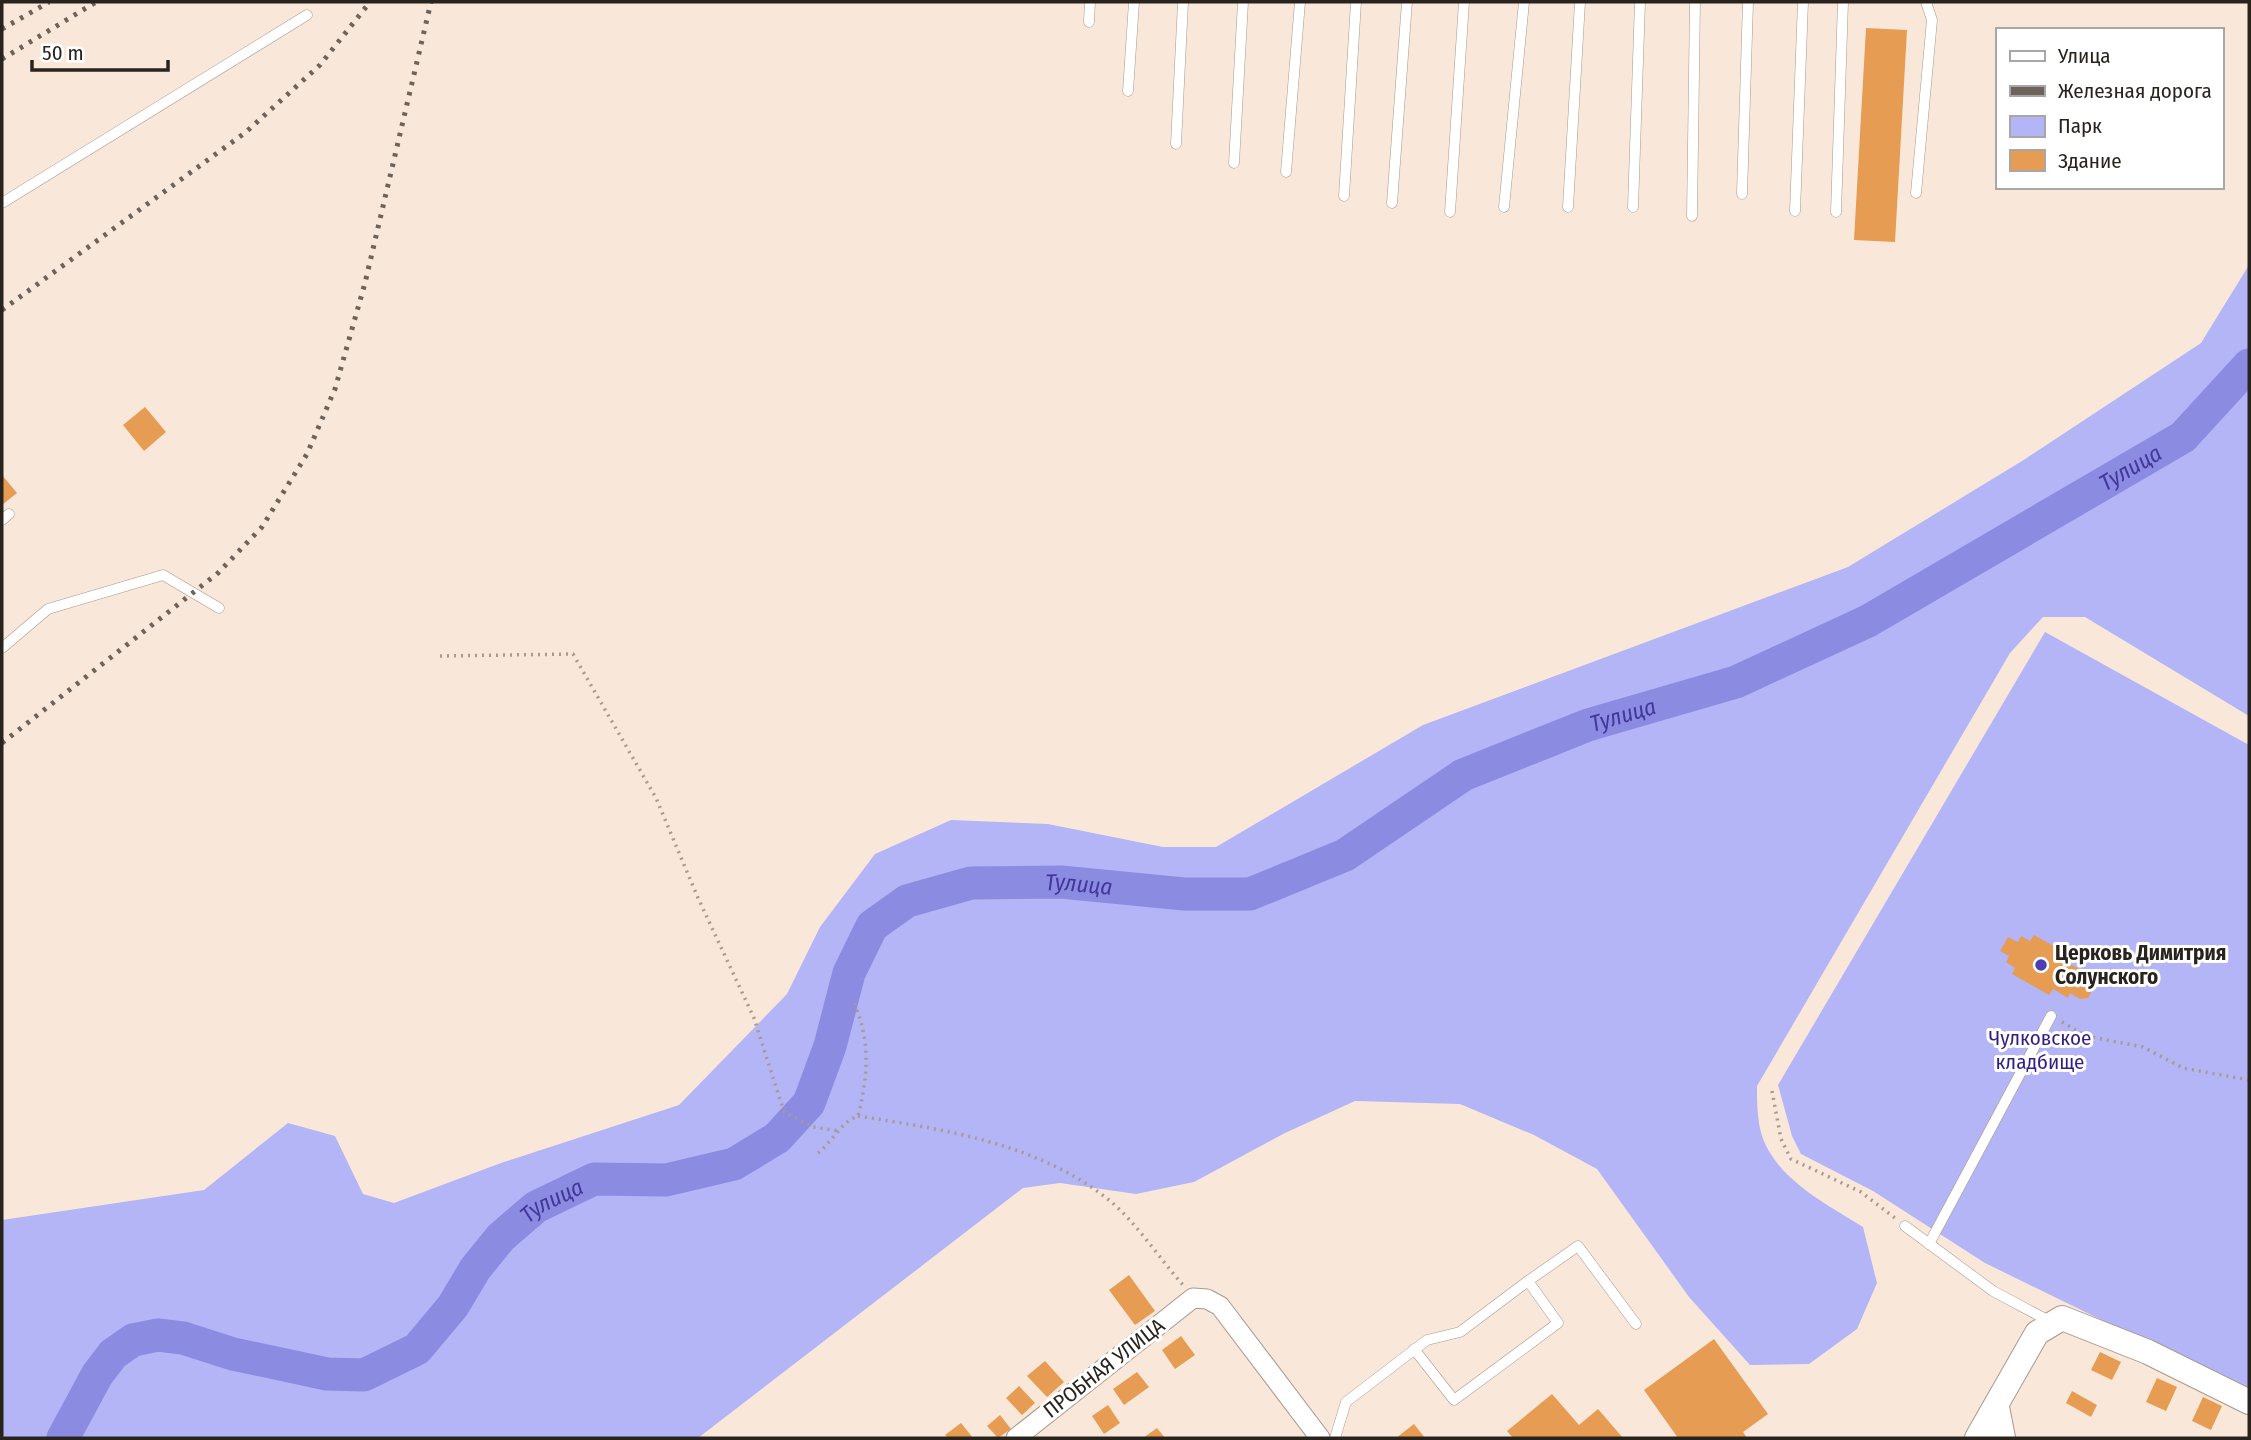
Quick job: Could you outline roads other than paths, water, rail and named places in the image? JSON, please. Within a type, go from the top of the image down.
[{"type":"street","name":"ПРОБНАЯ УЛИЦА","points":[[1016,1438],[1193,1298],[1206,1299],[1220,1306],[1320,1438]]},
{"type":"street","points":[[1977,1438],[2037,1333],[2051,1323],[2070,1318],[2148,1352],[2249,1402]]},
{"type":"street","points":[[1997,1407],[2003,1438]]},
{"type":"lane","points":[[1089,22],[1090,2]]},
{"type":"lane","points":[[1128,91],[1134,2]]},
{"type":"lane","points":[[1176,144],[1183,2]]},
{"type":"lane","points":[[1234,163],[1243,2]]},
{"type":"lane","points":[[1286,172],[1300,2]]},
{"type":"lane","points":[[1344,196],[1356,2]]},
{"type":"lane","points":[[1392,203],[1407,2]]},
{"type":"lane","points":[[1450,212],[1464,2]]},
{"type":"lane","points":[[1504,207],[1524,2]]},
{"type":"lane","points":[[1568,207],[1580,2]]},
{"type":"lane","points":[[1633,206],[1640,2]]},
{"type":"lane","points":[[1692,216],[1695,2]]},
{"type":"lane","points":[[1742,194],[1748,2]]},
{"type":"lane","points":[[1795,211],[1803,2]]},
{"type":"lane","points":[[1836,212],[1843,2]]},
{"type":"lane","points":[[1916,193],[1932,20],[1926,2]]},
{"type":"lane","points":[[2,203],[307,15]]},
{"type":"lane","points":[[2,648],[48,609],[163,575],[219,608]]},
{"type":"lane","points":[[1929,1244],[2052,1016]]},
{"type":"lane","points":[[1905,1226],[1993,1291],[2051,1323]]},
{"type":"lane","points":[[1335,1438],[1346,1402],[1427,1340],[1460,1332],[1578,1246],[1636,1324]]},
{"type":"lane","points":[[1414,1349],[1454,1400],[1558,1323],[1528,1281]]},
{"type":"waterway","name":"Тулица","points":[[63,1438],[97,1375],[113,1354],[133,1340],[158,1335],[183,1338],[233,1354],[327,1374],[364,1375],[417,1349],[453,1306],[475,1269],[501,1237],[536,1207],[594,1179],[666,1180],[734,1164],[777,1138],[809,1103],[830,1046],[849,973],[872,926],[907,901],[971,883],[1061,882],[1184,894],[1250,894],[1345,855],[1463,775],[1588,725],[1736,682],[1868,621],[2183,437],[2249,365]]},
{"type":"railway","points":[[2,29],[49,2]]},
{"type":"railway","points":[[2,59],[96,2]]},
{"type":"railway","points":[[2,310],[246,132],[320,65],[370,2]]},
{"type":"railway","points":[[2,743],[218,573],[262,527],[307,454],[335,389],[365,283],[431,2]]},
{"type":"place","name":"Церковь Димитрия Солунского","points":[[2041,965]]},
{"type":"park label","name":"Чулковское кладбище","points":[[2040,1050]]}]
